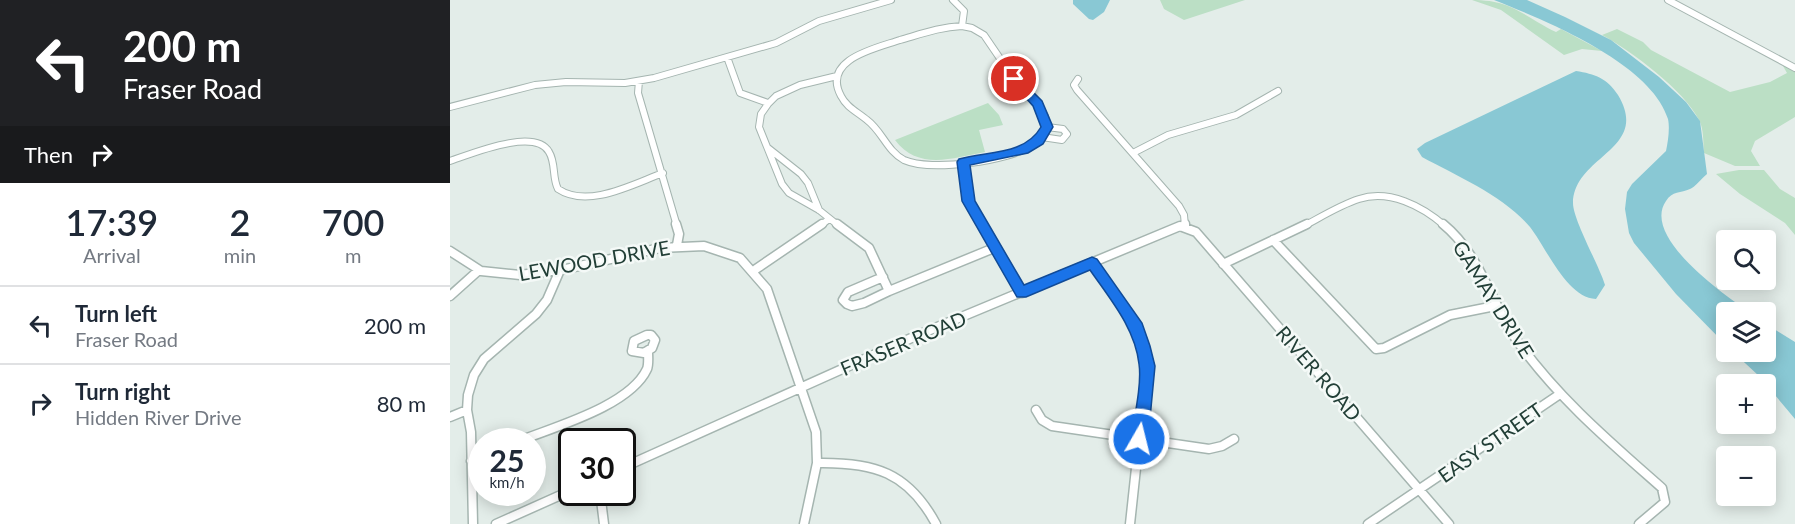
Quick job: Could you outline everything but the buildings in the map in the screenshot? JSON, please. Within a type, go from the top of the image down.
[{"type":"street","points":[[450,107],[535,85],[639,81],[776,43],[819,21],[891,0]]},
{"type":"street","points":[[953,0],[964,8],[966,16],[962,26]]},
{"type":"street","points":[[1668,0],[1795,68]]},
{"type":"street","points":[[943,27],[972,28],[984,35],[1014,79],[1038,104],[1047,127],[1042,137],[1020,151],[963,162],[923,165],[899,157],[869,121],[848,107],[843,100],[837,76],[840,67],[847,59],[859,53],[943,27]]},
{"type":"street","points":[[727,57],[740,93],[768,103]]},
{"type":"street","points":[[837,76],[791,87],[768,103],[759,118],[759,127],[782,184],[789,193],[819,210],[869,248],[889,291]]},
{"type":"street","points":[[1078,79],[1074,85],[1077,90],[1179,206],[1184,215],[1185,227]]},
{"type":"street","points":[[639,81],[638,93],[679,234],[677,245]]},
{"type":"street","points":[[1133,153],[1176,131],[1241,113],[1278,91]]},
{"type":"street","points":[[1042,137],[1062,140],[1067,134],[1063,129],[1047,127]]},
{"type":"street","points":[[450,160],[509,144],[534,142],[542,145],[551,155],[555,184],[558,189],[568,195],[579,197],[602,194],[663,173]]},
{"type":"street","points":[[768,148],[801,174],[808,183],[819,210]]},
{"type":"street","points":[[963,162],[969,201],[1022,293]]},
{"type":"street","name":"GAMAY DRIVE","points":[[1223,264],[1359,199],[1373,195],[1403,200],[1433,217],[1459,240],[1477,266],[1495,306],[1529,357],[1560,394],[1662,488],[1665,502],[1639,524]]},
{"type":"street","points":[[804,524],[816,463],[816,432],[767,289],[756,269],[829,219]]},
{"type":"street","name":"FRASER ROAD","points":[[636,462],[918,335],[1174,227],[1185,227]]},
{"type":"street","name":"RIVER ROAD","points":[[1185,227],[1196,232],[1449,524]]},
{"type":"street","points":[[1273,240],[1376,349],[1384,348],[1430,321],[1450,313],[1495,306]]},
{"type":"street","name":"LEWOOD DRIVE","points":[[450,252],[465,264],[479,270],[512,275],[560,270],[677,245],[728,253],[756,269]]},
{"type":"street","points":[[882,277],[848,292],[843,300],[845,304],[849,307],[857,305],[994,248]]},
{"type":"street","points":[[1092,262],[1137,328],[1148,366],[1130,524]]},
{"type":"street","points":[[450,296],[479,270]]},
{"type":"street","points":[[470,428],[467,410],[468,395],[474,375],[484,359],[536,314],[547,300],[560,270]]},
{"type":"street","points":[[546,430],[624,395],[648,369],[648,351]]},
{"type":"street","name":"EASY STREET","points":[[1368,524],[1560,394]]},
{"type":"street","points":[[450,417],[467,410]]},
{"type":"street","points":[[1036,410],[1042,420],[1052,426],[1139,439],[1209,448],[1222,446],[1234,439]]},
{"type":"street","points":[[816,463],[844,462],[887,472],[912,486],[930,510],[936,524]]},
{"type":"street","points":[[496,524],[558,496]]},
{"type":"street","points":[[472,506],[473,524]]},
{"type":"street","points":[[602,506],[604,524]]},
{"type":"green space","points":[[1160,0],[1245,0],[1184,20],[1164,9]]},
{"type":"green space","points":[[1472,0],[1507,6],[1556,32],[1561,29],[1602,51],[1582,49],[1564,55],[1501,10]]},
{"type":"green space","points":[[1617,29],[1730,92],[1770,82],[1787,73],[1783,66],[1786,65],[1795,70],[1795,117],[1755,141],[1751,151],[1760,166],[1735,166],[1704,153],[1701,124],[1682,97],[1656,72],[1602,35]]},
{"type":"green space","points":[[988,103],[999,115],[1003,125],[979,130],[985,152],[949,159],[925,159],[904,150],[895,140]]},
{"type":"green space","points":[[1739,170],[1764,170],[1780,189],[1795,198],[1795,235],[1785,223],[1740,194],[1716,174]]},
{"type":"water","points":[[1073,0],[1110,0],[1104,12],[1093,20],[1073,4]]},
{"type":"water","points":[[1494,0],[1527,0],[1611,40],[1659,77],[1686,102],[1700,121],[1707,174],[1692,188],[1668,198],[1661,215],[1665,231],[1689,264],[1716,290],[1735,302],[1716,302],[1716,335],[1676,294],[1634,243],[1629,233],[1625,209],[1627,192],[1632,184],[1666,151],[1669,123],[1658,99],[1641,80],[1619,62],[1540,19]]},
{"type":"water","points":[[1576,71],[1595,75],[1609,84],[1618,95],[1626,113],[1625,128],[1619,141],[1585,174],[1577,187],[1573,203],[1577,220],[1605,285],[1596,299],[1586,297],[1567,282],[1530,227],[1519,216],[1494,196],[1422,157],[1417,149],[1425,143]]},
{"type":"water","points":[[1776,330],[1795,342],[1795,419],[1776,396],[1776,374],[1757,374],[1744,362],[1776,362]]},
{"type":"route","points":[[1014,79],[1038,104],[1047,127],[1039,141],[1024,150],[963,162],[969,201],[1022,293],[1092,262],[1137,328],[1143,346],[1148,366],[1139,439]]}]
